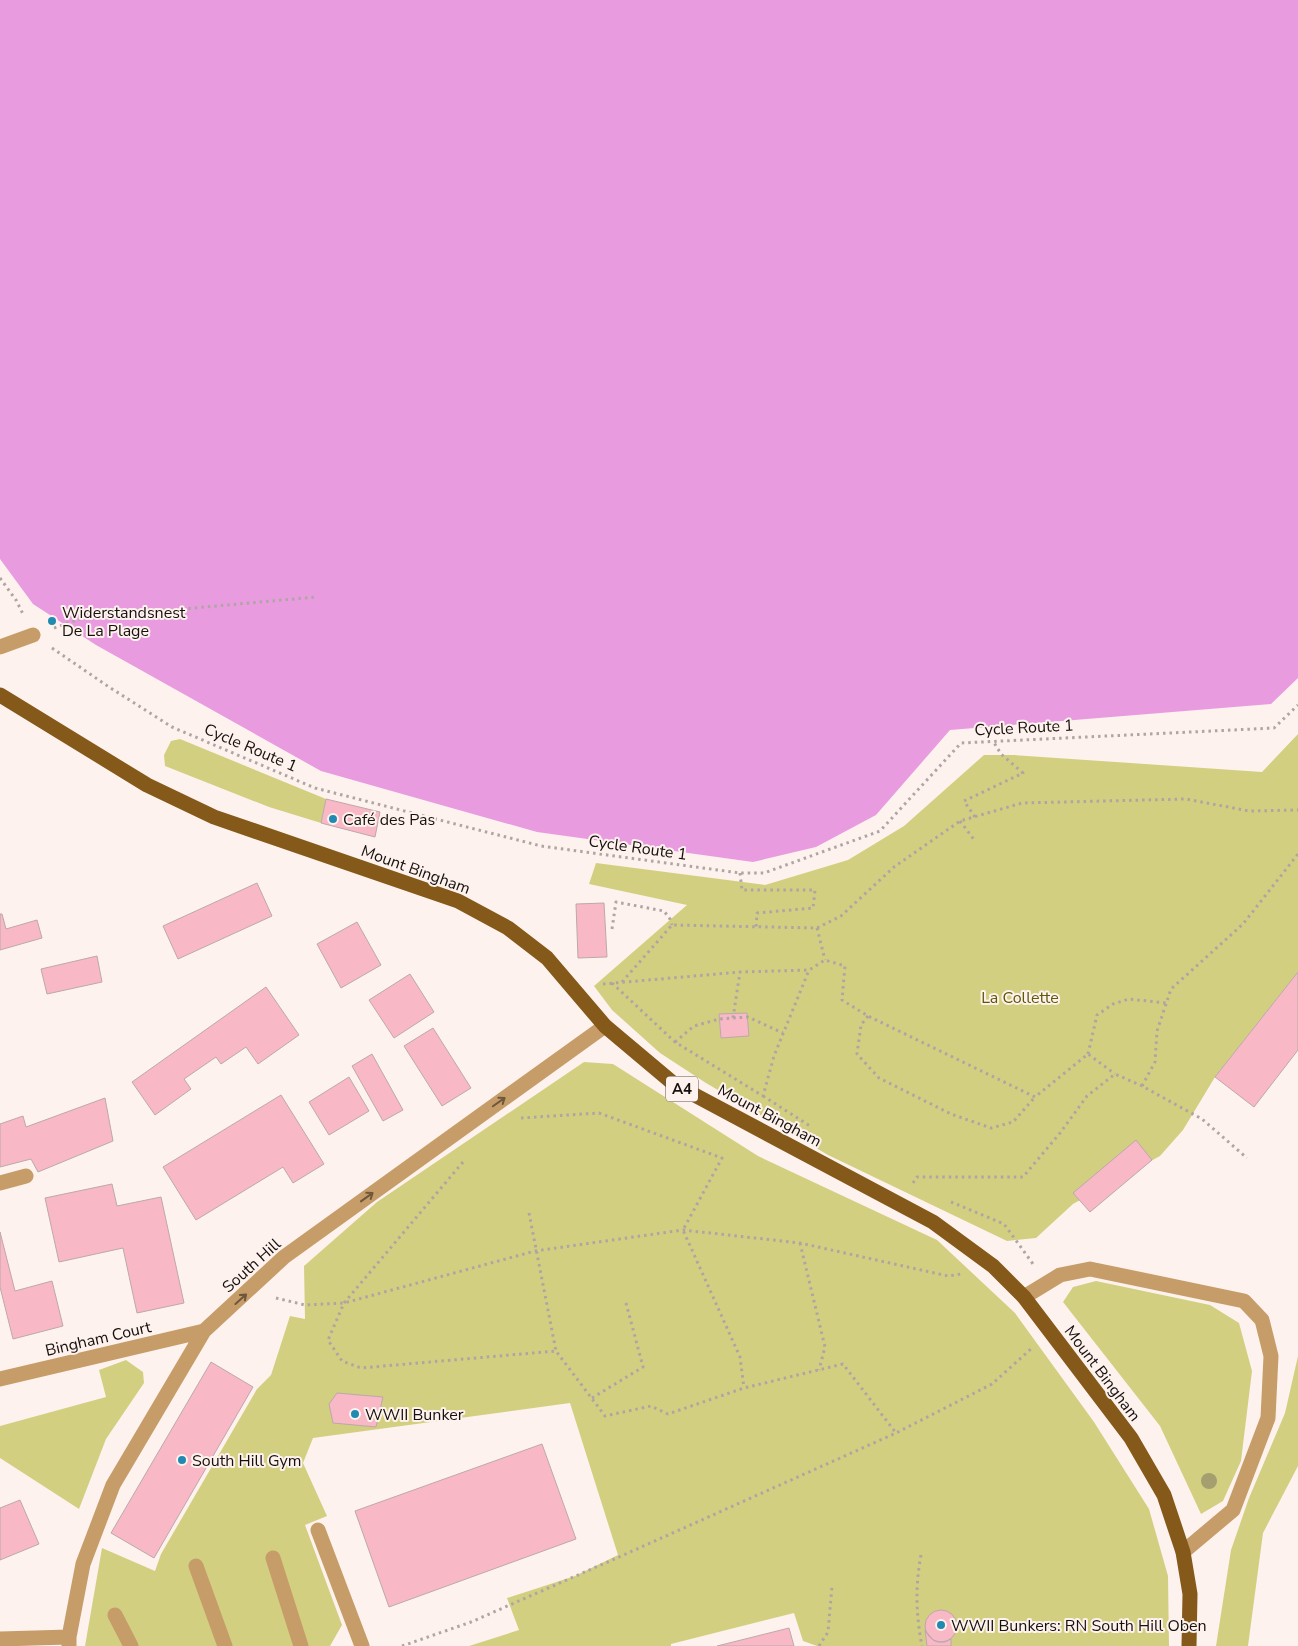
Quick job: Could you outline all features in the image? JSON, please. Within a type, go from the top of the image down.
[{"type":"main road","name":"Mount Bingham","points":[[0,695],[147,785],[214,816],[458,901],[508,928],[547,958],[606,1026],[674,1084],[933,1222],[993,1266],[1024,1297],[1131,1438],[1164,1495],[1183,1552],[1190,1594],[1189,1646]]},
{"type":"street","points":[[0,647],[33,635]]},
{"type":"street","name":"South Hill","points":[[69,1641],[84,1564],[113,1485],[204,1331],[284,1257],[606,1026]]},
{"type":"street","points":[[0,1183],[26,1176]]},
{"type":"street","points":[[1024,1297],[1060,1275],[1090,1270],[1244,1301],[1262,1320],[1271,1356],[1268,1418],[1233,1510],[1183,1552]]},
{"type":"street","name":"Bingham Court","points":[[0,1379],[204,1331]]},
{"type":"street","points":[[318,1530],[362,1646]]},
{"type":"street","points":[[273,1558],[301,1646]]},
{"type":"street","points":[[196,1566],[225,1646]]},
{"type":"street","points":[[115,1615],[131,1646]]},
{"type":"street","points":[[0,1639],[69,1641]]},
{"type":"path","name":"Cycle Route 1","points":[[0,578],[16,600],[33,635],[109,687],[172,727],[315,788],[541,846],[740,873],[764,873],[880,831],[961,743],[1274,728],[1298,705]]},
{"type":"path","points":[[33,635],[83,618],[316,597]]},
{"type":"path","points":[[975,817],[964,800],[1023,773],[1000,754],[993,741]]},
{"type":"path","points":[[672,925],[818,928],[841,916],[894,867],[960,821],[1022,803],[1186,799],[1249,812],[1298,810]]},
{"type":"path","points":[[960,821],[975,842]]},
{"type":"path","points":[[1142,1086],[1155,1062],[1157,1031],[1171,989],[1244,924],[1298,854]]},
{"type":"path","points":[[740,873],[742,890],[816,890],[813,908],[757,913],[756,928]]},
{"type":"path","points":[[612,929],[616,902],[664,911],[672,925]]},
{"type":"path","points":[[622,982],[672,925]]},
{"type":"path","points":[[818,928],[825,960]]},
{"type":"path","points":[[572,988],[740,972],[810,970],[825,960]]},
{"type":"path","points":[[825,960],[845,966],[842,1000],[868,1016],[1034,1097]]},
{"type":"path","points":[[612,983],[675,1042],[763,1096],[774,1056],[810,970]]},
{"type":"path","points":[[733,1018],[740,972]]},
{"type":"path","points":[[868,1016],[861,1025],[856,1054],[879,1078],[950,1114],[990,1128],[1013,1122],[1034,1097],[1088,1054],[1097,1015],[1113,1004],[1129,999],[1166,1003]]},
{"type":"path","points":[[675,1042],[694,1026],[719,1019],[748,1017],[783,1034]]},
{"type":"path","points":[[1088,1054],[1115,1074],[1142,1086],[1202,1119],[1247,1158]]},
{"type":"path","points":[[902,1206],[907,1193],[917,1177],[1023,1177],[1060,1133],[1087,1096],[1115,1074]]},
{"type":"path","points":[[515,1123],[523,1117],[599,1112],[722,1158],[683,1230]]},
{"type":"path","points":[[470,1156],[344,1304],[328,1340],[342,1361],[361,1368],[556,1350]]},
{"type":"path","points":[[529,1213],[556,1350],[605,1416],[651,1406],[668,1414],[744,1388],[843,1364],[896,1433]]},
{"type":"path","points":[[248,1292],[305,1305],[344,1304],[535,1251],[683,1230],[800,1243],[948,1276],[993,1266]]},
{"type":"path","points":[[683,1230],[740,1357],[744,1388]]},
{"type":"path","points":[[800,1243],[824,1347],[819,1370]]},
{"type":"path","points":[[592,1398],[643,1367],[626,1303]]},
{"type":"path","points":[[402,1646],[471,1622],[619,1558],[896,1433],[992,1384],[1019,1360]]},
{"type":"path","points":[[921,1555],[916,1594],[922,1646]]},
{"type":"path","points":[[819,1646],[828,1632],[832,1586]]},
{"type":"green space","name":"La Collette","points":[[1298,734],[1298,972],[1215,1077],[1183,1130],[1160,1156],[1073,1204],[1036,1238],[1007,1241],[828,1155],[706,1083],[660,1053],[612,1010],[594,986],[687,905],[589,884],[596,863],[765,885],[848,860],[904,826],[984,755],[1014,755],[1262,772]]},
{"type":"green space","points":[[180,739],[326,799],[321,823],[269,807],[165,766],[164,755],[171,741]]},
{"type":"green space","points":[[584,1062],[613,1064],[758,1156],[937,1240],[1015,1313],[1094,1422],[1149,1509],[1168,1576],[1169,1646],[817,1646],[803,1641],[794,1613],[671,1644],[671,1646],[469,1646],[519,1630],[507,1598],[575,1576],[618,1555],[570,1403],[313,1438],[303,1463],[327,1516],[305,1525],[342,1625],[330,1646],[85,1646],[102,1548],[155,1571],[161,1554],[257,1389],[271,1375],[290,1316],[305,1319],[304,1266],[377,1202]]},
{"type":"green space","points":[[1096,1281],[1210,1305],[1239,1323],[1252,1371],[1241,1461],[1223,1501],[1201,1514],[1160,1426],[1063,1302],[1073,1287]]},
{"type":"green space","points":[[1298,1356],[1298,1466],[1263,1533],[1248,1646],[1216,1646],[1231,1550],[1249,1498],[1285,1413]]},
{"type":"green space","points":[[126,1360],[143,1372],[144,1383],[106,1439],[79,1509],[0,1458],[0,1426],[106,1397],[99,1370]]},
{"type":"shaded area","points":[[0,0],[1298,0],[1298,678],[1271,704],[950,730],[876,815],[816,847],[753,862],[537,832],[321,771],[96,645],[33,604],[0,559]]},
{"type":"building","points":[[326,799],[380,812],[375,837],[321,823]]},
{"type":"building","points":[[257,883],[272,916],[178,959],[163,926]]},
{"type":"building","points":[[604,903],[607,957],[578,958],[576,904]]},
{"type":"building","points":[[0,914],[2,914],[6,929],[37,920],[42,938],[0,950]]},
{"type":"building","points":[[357,922],[381,965],[341,988],[317,944]]},
{"type":"building","points":[[97,956],[102,982],[47,994],[41,969]]},
{"type":"building","points":[[1298,972],[1298,1050],[1254,1107],[1215,1077]]},
{"type":"building","points":[[410,974],[434,1012],[394,1038],[369,1000]]},
{"type":"building","points":[[266,987],[299,1035],[258,1064],[246,1047],[221,1064],[216,1057],[184,1079],[191,1089],[155,1115],[132,1082]]},
{"type":"building","points":[[747,1013],[749,1036],[721,1038],[719,1014]]},
{"type":"building","points":[[433,1028],[471,1088],[442,1106],[404,1046]]},
{"type":"building","points":[[372,1054],[403,1110],[383,1121],[352,1066]]},
{"type":"building","points":[[349,1077],[369,1111],[329,1135],[309,1102]]},
{"type":"building","points":[[281,1095],[324,1164],[293,1183],[283,1167],[196,1220],[163,1167]]},
{"type":"building","points":[[105,1098],[113,1141],[38,1172],[31,1159],[0,1167],[0,1124],[23,1116],[26,1127]]},
{"type":"building","points":[[1136,1140],[1152,1160],[1090,1212],[1073,1193]]},
{"type":"building","points":[[112,1184],[117,1206],[161,1197],[184,1303],[137,1313],[123,1248],[59,1262],[45,1198]]},
{"type":"building","points":[[0,1232],[15,1291],[52,1281],[63,1326],[13,1339],[0,1287]]},
{"type":"building","name":"South Hill Gym","points":[[211,1362],[253,1387],[154,1558],[111,1533]]},
{"type":"building","name":"WWII Bunker","points":[[337,1393],[383,1397],[376,1427],[333,1423],[329,1404]]},
{"type":"building","points":[[542,1444],[576,1539],[389,1607],[355,1511]]},
{"type":"building","points":[[20,1500],[39,1544],[0,1560],[0,1508]]},
{"type":"building","name":"WWII Bunkers: RN South Hill Oben","points":[[941,1610],[953,1614],[957,1626],[953,1638],[941,1642],[929,1638],[925,1626],[929,1614]]},
{"type":"building","points":[[789,1628],[794,1646],[717,1646]]},
{"type":"building","name":"WWII Bunkers: RN South Hill Oben","points":[[925,1630],[933,1640],[938,1642],[945,1642],[951,1639],[951,1646],[927,1646]]},
{"type":"place","name":"Widerstandsnest De La Plage","points":[[52,621]]},
{"type":"place","name":"Café des Pas","points":[[333,819]]},
{"type":"place","name":"WWII Bunker","points":[[355,1414]]},
{"type":"place","name":"South Hill Gym","points":[[182,1460]]},
{"type":"place","name":"WWII Bunkers: RN South Hill Oben","points":[[941,1625]]}]
